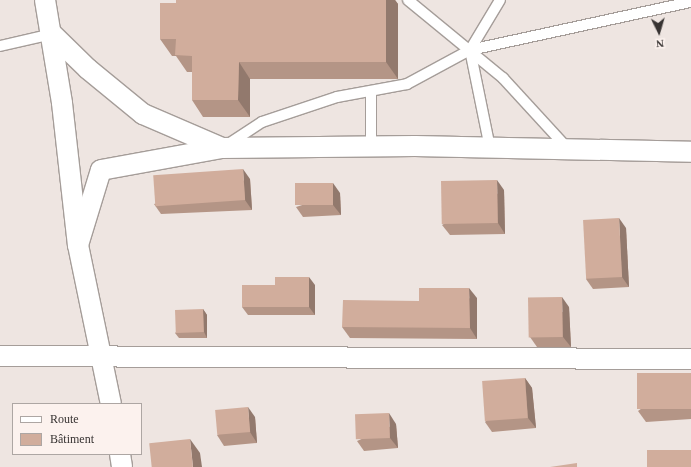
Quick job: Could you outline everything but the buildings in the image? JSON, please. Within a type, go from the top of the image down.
[{"type":"street","points":[[45,0],[52,34],[78,245],[103,357],[111,403]]},
{"type":"street","points":[[52,34],[88,69],[143,114],[222,148]]},
{"type":"street","points":[[78,245],[101,170],[222,148],[371,146],[691,152]]},
{"type":"street","points":[[0,356],[691,359]]},
{"type":"street","points":[[120,455],[122,467]]},
{"type":"lane","points":[[408,0],[503,78],[568,149]]},
{"type":"lane","points":[[490,148],[470,50],[500,0]]},
{"type":"lane","points":[[222,148],[262,122],[338,98],[407,84],[470,50],[691,2]]},
{"type":"lane","points":[[0,46],[52,34]]},
{"type":"lane","points":[[371,91],[371,146]]}]
